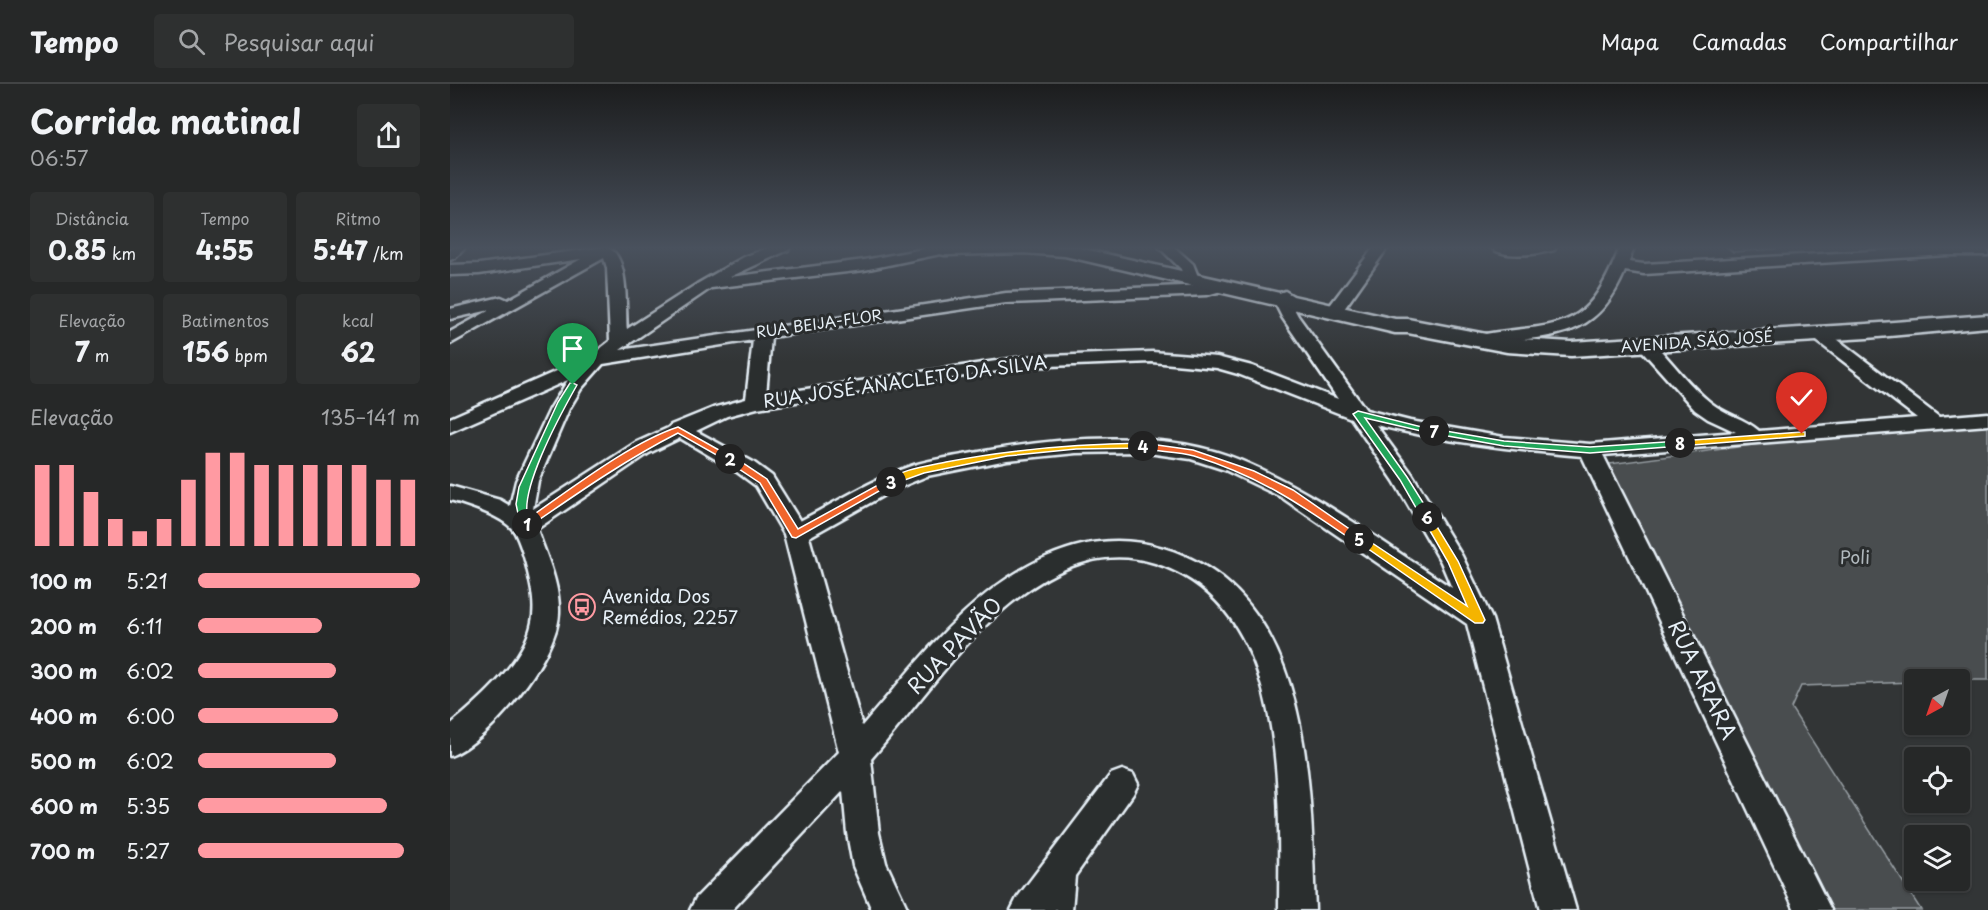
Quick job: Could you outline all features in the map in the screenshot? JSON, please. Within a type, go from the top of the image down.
[{"type":"main road","name":"AVENIDA SÃO JOSÉ","points":[[1222,286],[1288,303],[1335,310],[1395,326],[1408,326],[1479,340],[1543,349],[1647,346],[1988,321]]},
{"type":"street","points":[[450,339],[544,286]]},
{"type":"street","points":[[616,286],[619,343]]},
{"type":"street","points":[[450,426],[596,360],[705,286]]},
{"type":"street","name":"RUA BEIJA-FLOR","points":[[596,360],[1006,298],[1206,290],[1222,286]]},
{"type":"street","points":[[1335,310],[1353,286]]},
{"type":"street","points":[[1479,340],[1556,331],[1579,322],[1590,314],[1610,286]]},
{"type":"street","points":[[450,314],[524,297]]},
{"type":"street","points":[[1288,303],[1358,414],[1404,479],[1444,547],[1479,620],[1558,910]]},
{"type":"street","points":[[754,402],[763,333]]},
{"type":"street","points":[[1819,334],[1935,423]]},
{"type":"street","points":[[1647,346],[1702,406],[1715,415],[1739,424],[1755,438]]},
{"type":"street","name":"RUA JOSÉ ANACLETO DA SILVA","points":[[524,526],[602,472],[642,448],[678,429],[720,412],[754,402],[1023,362],[1152,357],[1208,361],[1245,370],[1358,414],[1410,427],[1504,443],[1590,450],[1988,419]]},
{"type":"street","points":[[450,743],[502,695],[537,645],[544,628],[547,607],[541,574],[524,526],[521,504],[524,487],[568,393],[596,360]]},
{"type":"street","points":[[530,390],[553,389],[568,393]]},
{"type":"street","points":[[678,429],[745,467],[764,481],[796,534],[855,756],[863,833],[870,866],[890,910]]},
{"type":"street","points":[[796,534],[885,485],[921,470],[1007,453],[1076,447],[1141,446],[1193,453],[1233,465],[1260,477],[1289,492],[1479,620]]},
{"type":"street","name":"RUA ARARA","points":[[1590,450],[1813,910]]},
{"type":"street","points":[[450,493],[492,505],[524,526]]},
{"type":"street","name":"RUA PAVÃO","points":[[708,910],[855,756],[989,607],[1032,576],[1060,560],[1099,547],[1121,547],[1164,557],[1188,567],[1225,595],[1254,632],[1273,672],[1283,702],[1291,744],[1297,910]]},
{"type":"street","points":[[1029,910],[1122,784]]},
{"type":"street","points":[[1054,910],[1058,873]]},
{"type":"green space","name":"Poli","points":[[1988,426],[1988,680],[1970,680],[1970,669],[1904,669],[1904,682],[1801,686],[1791,708],[1904,884],[1904,891],[1909,891],[1921,910],[1832,910],[1694,665],[1609,464],[1888,427]]},
{"type":"place","name":"Avenida Dos Remédios, 2257","points":[[582,607]]},
{"type":"route","points":[[573,385],[524,487],[521,504],[524,526],[602,472],[678,429],[745,467],[764,481],[796,534],[885,485],[921,470],[1007,453],[1076,447],[1141,446],[1193,453],[1233,465],[1289,492],[1479,620],[1453,561],[1404,479],[1358,414],[1410,427],[1504,443],[1590,450],[1802,434]]}]
